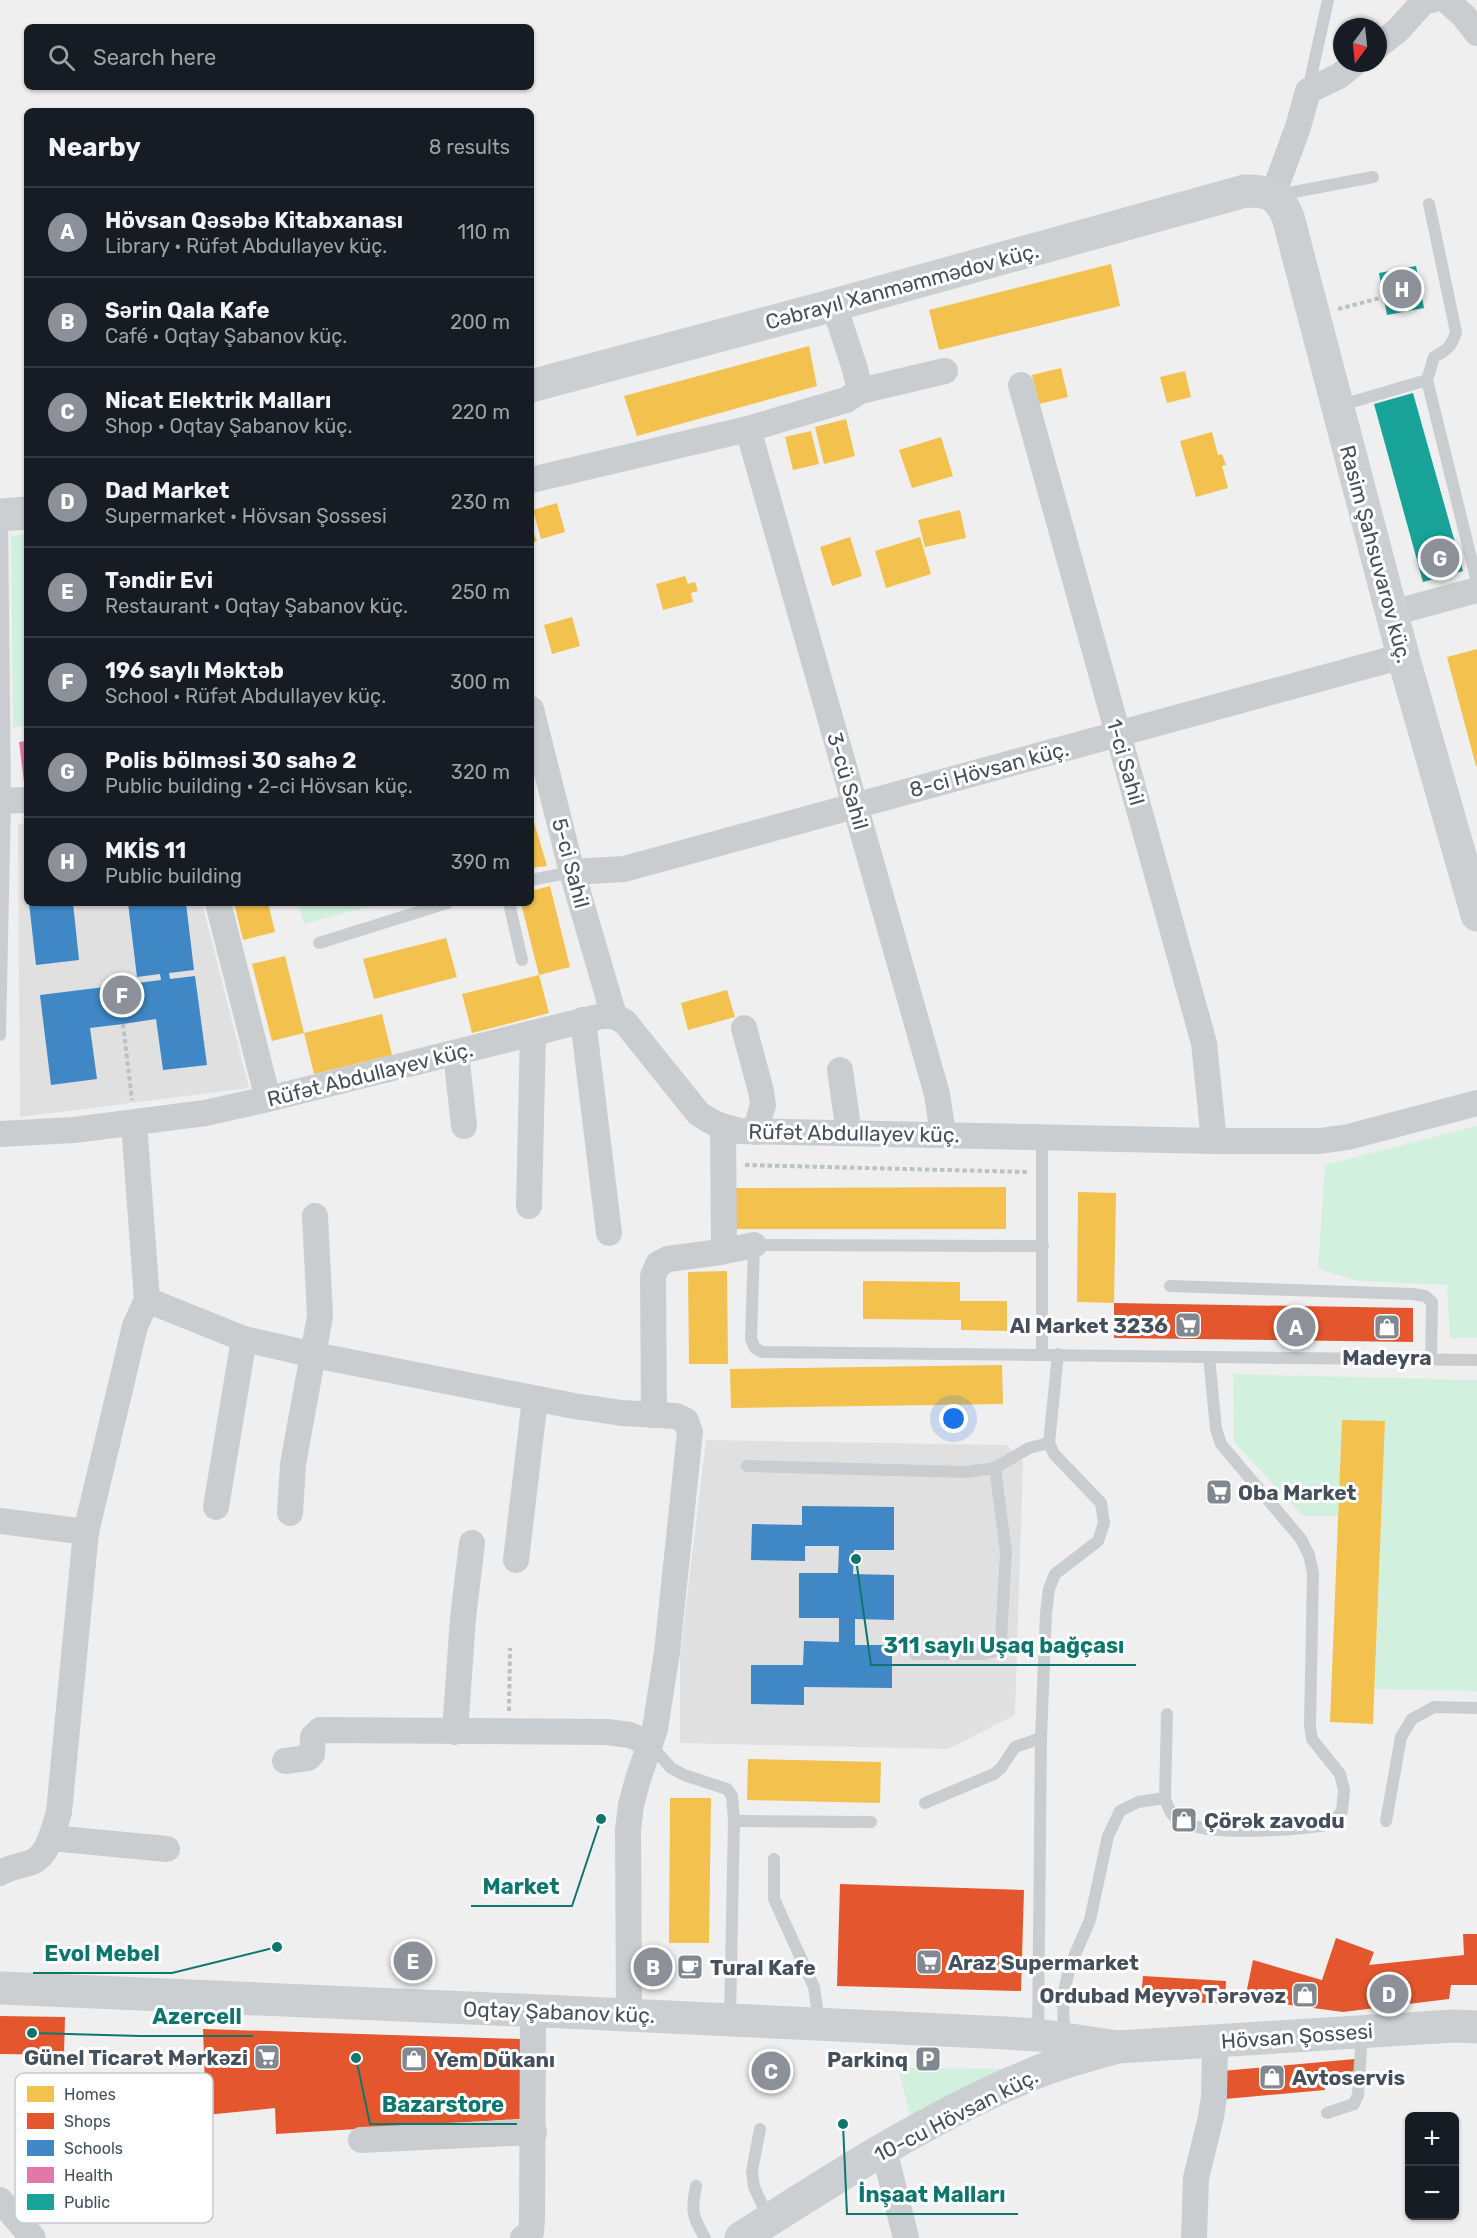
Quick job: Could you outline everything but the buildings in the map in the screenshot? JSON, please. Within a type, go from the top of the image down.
[{"type":"street","points":[[1387,39],[1425,0],[1432,0]]},
{"type":"street","points":[[1446,0],[1464,16],[1477,33]]},
{"type":"street","points":[[1274,195],[1308,91],[1344,72]]},
{"type":"street","name":"Cəbrayıl Xanməmmədov küç.","points":[[534,385],[1245,191],[1262,191],[1274,195]]},
{"type":"street","name":"Rasim Şahsuvarov küç.","points":[[1274,195],[1282,204],[1288,217],[1403,656],[1477,915]]},
{"type":"street","points":[[834,305],[860,391]]},
{"type":"street","points":[[534,479],[748,429],[846,400],[860,391],[945,371]]},
{"type":"street","name":"1-ci Sahil","points":[[1022,385],[1204,1043],[1214,1141]]},
{"type":"street","name":"3-cü Sahil","points":[[748,429],[937,1094],[943,1134]]},
{"type":"street","points":[[1392,613],[1477,590]]},
{"type":"street","name":"8-ci Hövsan küç.","points":[[572,872],[624,868],[1403,656]]},
{"type":"street","name":"5-ci Sahil","points":[[534,721],[572,872],[614,1016]]},
{"type":"street","points":[[219,906],[268,1099]]},
{"type":"street","name":"Rüfət Abdullayev küç.","points":[[0,1134],[74,1130],[205,1113],[602,1016],[614,1016],[634,1032],[698,1113],[723,1127],[755,1132],[1320,1141],[1348,1137],[1477,1103]]},
{"type":"street","points":[[583,1020],[609,1233]]},
{"type":"street","points":[[744,1028],[763,1106],[755,1132]]},
{"type":"street","points":[[529,1206],[533,1033]]},
{"type":"street","points":[[456,1053],[464,1126]]},
{"type":"street","points":[[840,1070],[849,1133]]},
{"type":"street","points":[[0,1873],[36,1861],[42,1855],[51,1838],[59,1812],[86,1532],[135,1326],[147,1300],[134,1123]]},
{"type":"street","points":[[720,1252],[724,1242],[723,1127]]},
{"type":"street","points":[[290,1513],[293,1464],[320,1316],[315,1216]]},
{"type":"street","points":[[654,1415],[653,1276],[658,1264],[668,1259],[754,1245]]},
{"type":"street","points":[[147,1300],[244,1339],[314,1355],[535,1399],[622,1413],[676,1416],[686,1421],[690,1432],[667,1652],[655,1729],[631,1805],[628,1830],[629,2015]]},
{"type":"street","points":[[216,1507],[244,1339]]},
{"type":"street","points":[[516,1560],[535,1399]]},
{"type":"street","points":[[0,1521],[86,1532]]},
{"type":"street","points":[[455,1732],[472,1543]]},
{"type":"street","points":[[285,1761],[308,1758],[312,1754],[313,1737],[320,1730],[608,1732],[630,1736],[650,1744]]},
{"type":"street","points":[[51,1838],[167,1849]]},
{"type":"street","name":"Oqtay Şabanov küç.","points":[[0,1988],[819,2023],[1006,2033],[1118,2047]]},
{"type":"street","points":[[523,2238],[531,2232],[534,2132],[533,2012]]},
{"type":"street","name":"Hövsan Şossesi","points":[[1118,2047],[1477,2027]]},
{"type":"street","points":[[1006,2033],[1028,2048],[1031,2057],[1028,2068],[1016,2081]]},
{"type":"street","points":[[1194,2238],[1196,2178],[1214,2097],[1215,2042]]},
{"type":"street","name":"10-cu Hövsan küç.","points":[[741,2238],[884,2150],[982,2097],[1071,2060],[1118,2047]]},
{"type":"street","points":[[361,2140],[534,2132]]},
{"type":"street","points":[[884,2150],[906,2238]]},
{"type":"street","points":[[0,2200],[15,2217]]},
{"type":"street","points":[[20,2223],[33,2238]]},
{"type":"lane","points":[[1308,91],[1328,0]]},
{"type":"lane","points":[[1274,195],[1373,177]]},
{"type":"lane","points":[[1429,204],[1456,332],[1448,350],[1434,357],[1427,380],[1477,582]]},
{"type":"lane","points":[[1337,406],[1427,380]]},
{"type":"lane","points":[[0,1035],[11,801],[1,602],[10,514]]},
{"type":"lane","points":[[534,879],[572,872]]},
{"type":"lane","points":[[319,943],[437,906]]},
{"type":"lane","points":[[510,906],[522,960]]},
{"type":"lane","points":[[1042,1138],[1042,1354]]},
{"type":"lane","points":[[1043,1246],[754,1245],[751,1339],[755,1348],[762,1352],[1477,1360]]},
{"type":"lane","points":[[1170,1286],[1425,1296],[1432,1302],[1431,1360]]},
{"type":"lane","points":[[1051,2037],[1041,1738],[1046,1613],[1049,1589],[1055,1574],[1098,1541],[1104,1523],[1101,1503],[1054,1454],[1049,1443],[1058,1354]]},
{"type":"lane","points":[[1167,1714],[1165,1798],[1169,1810],[1179,1820],[1201,1827],[1226,1830],[1307,1829],[1332,1824],[1342,1811],[1344,1790],[1340,1774],[1312,1739],[1310,1725],[1313,1573],[1309,1555],[1301,1539],[1221,1444],[1216,1429],[1209,1357]]},
{"type":"lane","points":[[747,1466],[966,1472],[995,1468],[1029,1448],[1049,1443]]},
{"type":"lane","points":[[915,1654],[984,1654],[995,1651],[1001,1639],[1006,1552],[995,1468]]},
{"type":"lane","points":[[1386,1821],[1401,1737],[1412,1719],[1434,1707],[1477,1708]]},
{"type":"lane","points":[[925,1803],[994,1774],[1001,1768],[1015,1747],[1041,1738]]},
{"type":"lane","points":[[650,1744],[671,1768],[684,1775],[727,1789],[732,1796],[734,1821],[730,2019]]},
{"type":"lane","points":[[1051,2037],[1070,1966],[1090,1920],[1108,1836],[1120,1811],[1138,1803],[1165,1798]]},
{"type":"lane","points":[[734,1821],[871,1822]]},
{"type":"lane","points":[[774,1859],[774,1899],[814,1987],[819,2023]]},
{"type":"lane","points":[[1327,2113],[1354,2104],[1358,2096],[1362,2032]]},
{"type":"lane","points":[[760,2129],[752,2171],[754,2187],[770,2220]]},
{"type":"lane","points":[[696,2186],[692,2208],[694,2220],[705,2238]]},
{"type":"path","points":[[1314,315],[1384,297]]},
{"type":"path","points":[[123,1024],[134,1123]]},
{"type":"path","points":[[723,1165],[1042,1173]]},
{"type":"path","points":[[508,1732],[510,1648]]},
{"type":"shaded area","points":[[24,823],[24,906],[203,906],[249,1088],[20,1117],[18,824]]},
{"type":"shaded area","points":[[706,1440],[1007,1445],[1023,1462],[1015,1715],[948,1749],[680,1743],[680,1656]]},
{"type":"green space","points":[[24,534],[24,726],[13,727],[11,536]]},
{"type":"green space","points":[[299,906],[371,906],[304,924]]},
{"type":"green space","points":[[1477,1126],[1477,1338],[1450,1338],[1447,1285],[1359,1281],[1318,1269],[1325,1165]]},
{"type":"green space","points":[[1233,1374],[1477,1380],[1477,1691],[1375,1689],[1385,1422],[1342,1420],[1338,1516],[1303,1516],[1234,1442]]},
{"type":"green space","points":[[898,2068],[1004,2069],[911,2119]]},
{"type":"place","name":"MKİS 11","points":[[1402,289]]},
{"type":"place","name":"Polis bölməsi 30 sahə 2","points":[[1440,558]]},
{"type":"place","name":"196 saylı Məktəb","points":[[122,995]]},
{"type":"place","name":"Al Market 3236","points":[[1188,1325]]},
{"type":"place","name":"Hövsan Qəsəbə Kitabxanası","points":[[1296,1327]]},
{"type":"place","name":"Madeyra","points":[[1387,1327]]},
{"type":"place","name":"Oba Market","points":[[1219,1492]]},
{"type":"place","name":"311 saylı Uşaq bağçası","points":[[856,1559]]},
{"type":"place","name":"Market","points":[[601,1819]]},
{"type":"place","name":"Çörək zavodu","points":[[1184,1820]]},
{"type":"place","name":"Evol Mebel","points":[[277,1947]]},
{"type":"place","name":"Təndir Evi","points":[[413,1961]]},
{"type":"place","name":"Araz Supermarket","points":[[929,1962]]},
{"type":"place","name":"Sərin Qala Kafe","points":[[653,1967]]},
{"type":"place","name":"Tural Kafe","points":[[690,1967]]},
{"type":"place","name":"Dad Market","points":[[1389,1994]]},
{"type":"place","name":"Ordubad Meyvə Tərəvəz","points":[[1305,1995]]},
{"type":"place","name":"Azercell","points":[[32,2033]]},
{"type":"place","name":"Günel Ticarət Mərkəzi","points":[[267,2057]]},
{"type":"place","name":"Bazarstore","points":[[356,2058]]},
{"type":"place","name":"Yem Dükanı","points":[[414,2059]]},
{"type":"place","name":"Parkinq","points":[[928,2059]]},
{"type":"place","name":"Nicat Elektrik Malları","points":[[771,2071]]},
{"type":"place","name":"Avtoservis","points":[[1272,2077]]},
{"type":"place","name":"İnşaat Malları","points":[[843,2124]]}]
